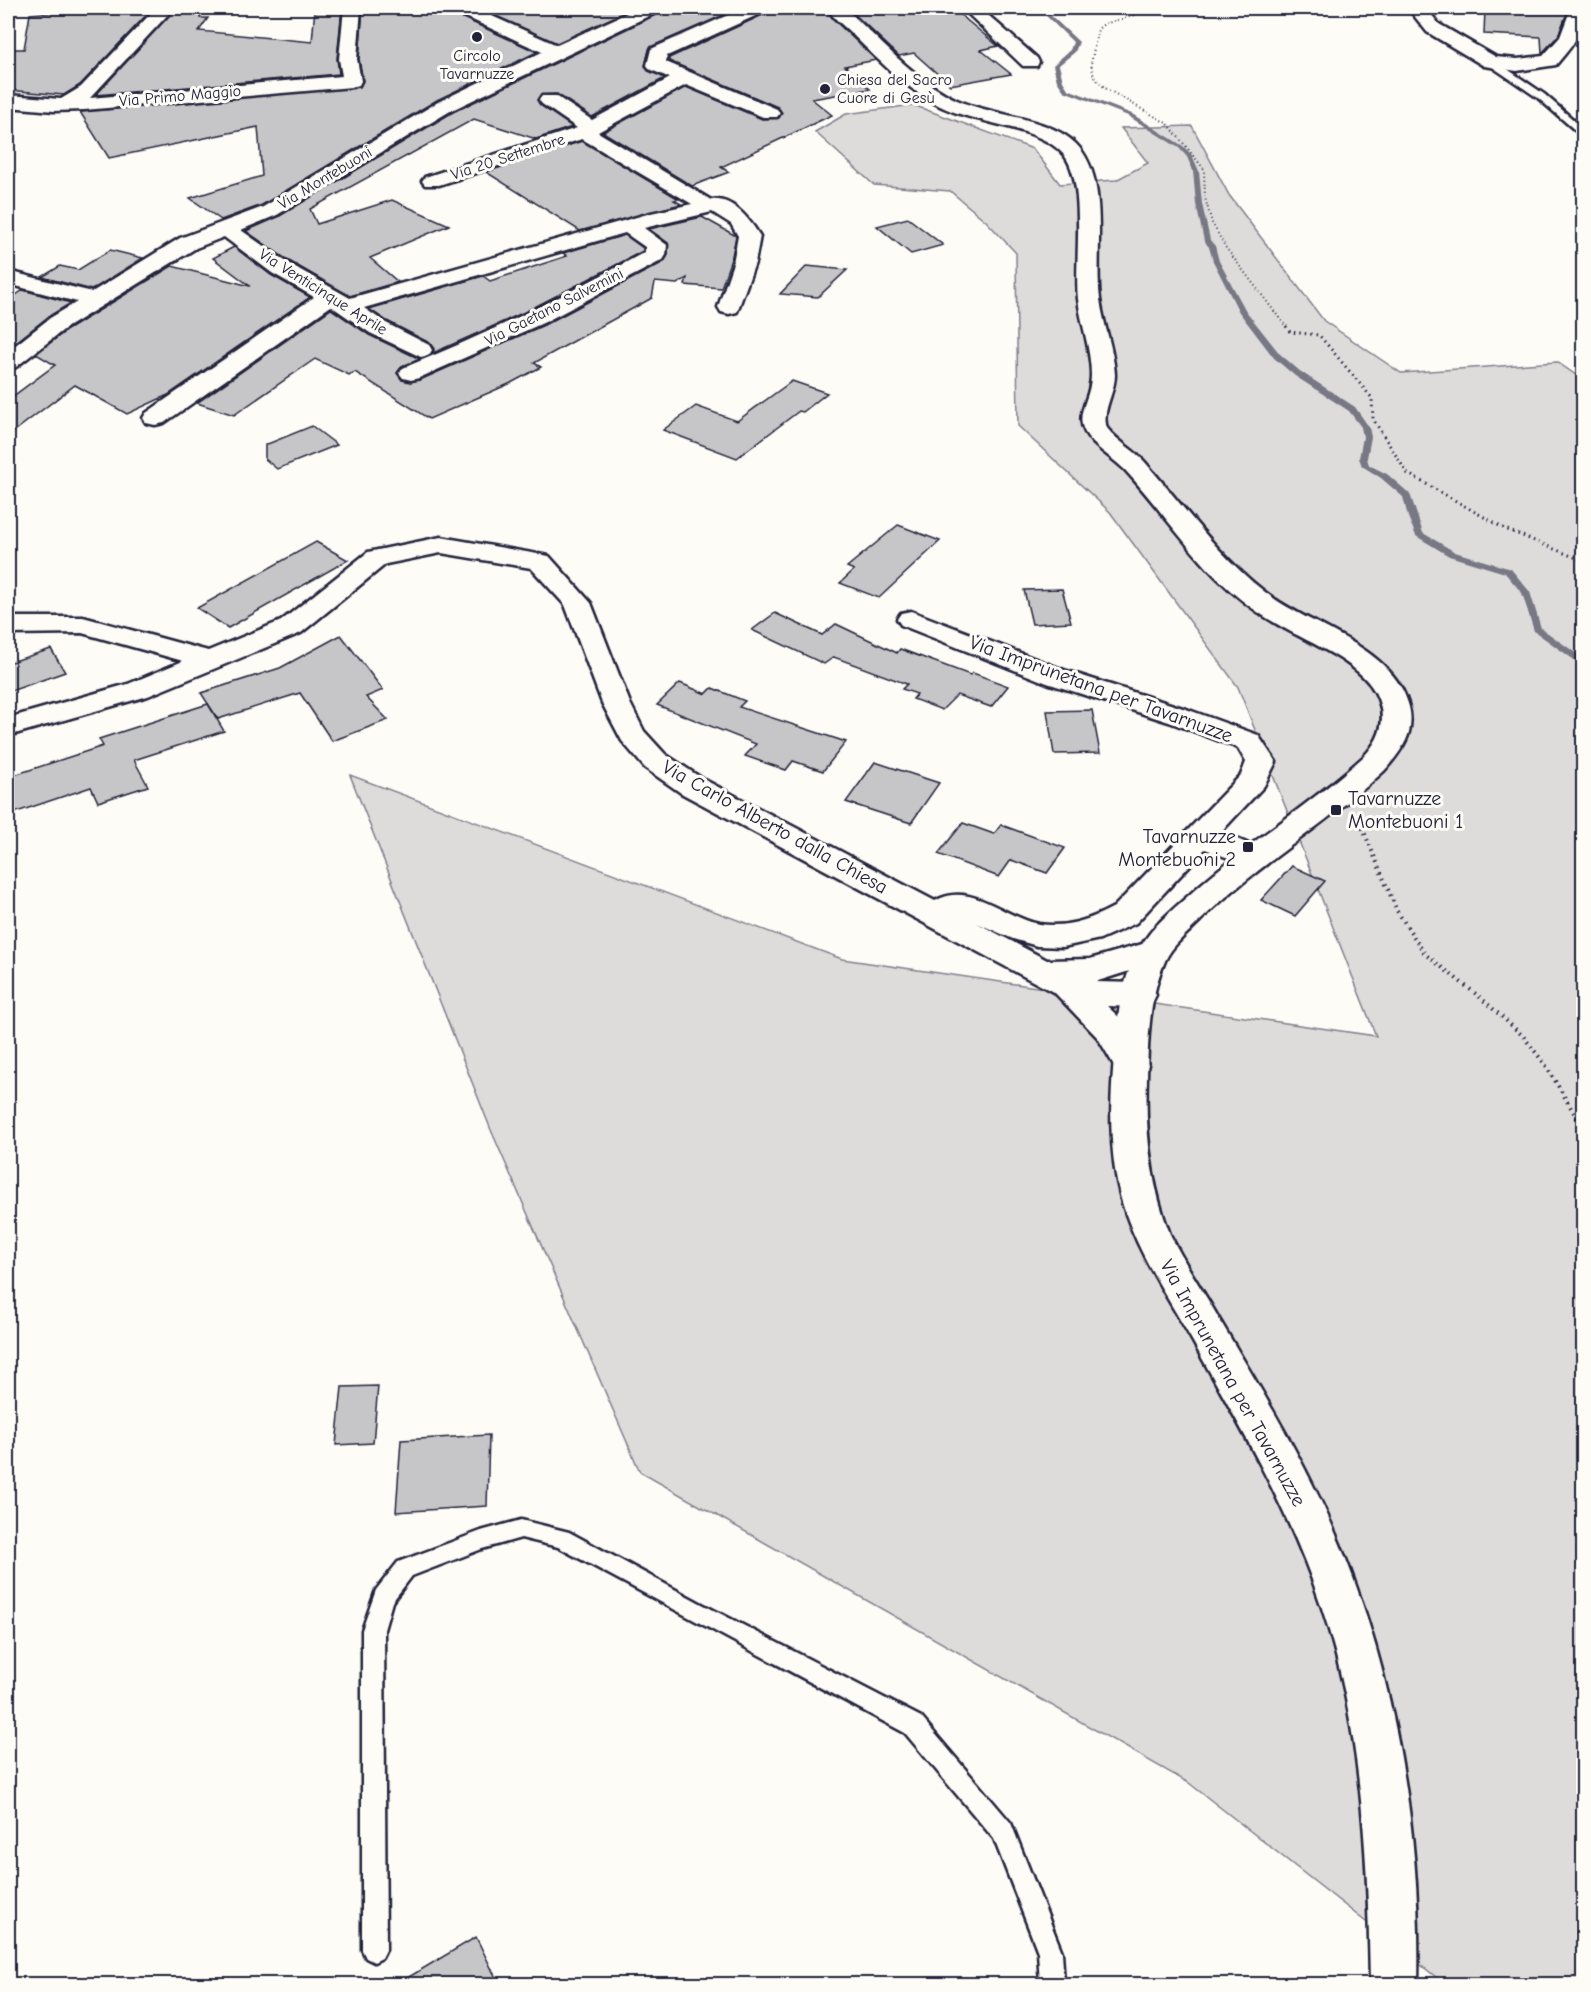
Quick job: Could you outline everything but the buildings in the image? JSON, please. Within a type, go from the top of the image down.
[{"type":"street","points":[[65,105],[88,91],[165,8]]},
{"type":"street","name":"Via Primo Maggio","points":[[8,101],[65,105],[352,81],[348,59],[352,8]]},
{"type":"street","points":[[461,8],[558,52]]},
{"type":"street","name":"Via Montebuoni","points":[[8,362],[58,323],[188,243],[227,230],[270,211],[446,106],[492,82],[651,8]]},
{"type":"street","points":[[758,8],[658,53],[656,65],[770,113]]},
{"type":"street","name":"Via Imprunetana per Tavarnuzze","points":[[835,8],[929,92],[975,113],[1044,134],[1071,149],[1079,162],[1085,185],[1089,297],[1103,375],[1101,393],[1092,420],[1098,437],[1130,461],[1191,538],[1244,590],[1369,668],[1390,690],[1396,709],[1396,732],[1381,757],[1346,788],[1209,894],[1168,933],[1147,966],[1140,995],[1131,1065],[1131,1156],[1140,1201],[1156,1245],[1283,1465],[1327,1561],[1358,1660],[1377,1746],[1389,1850],[1394,1984]]},
{"type":"street","points":[[970,8],[1030,62]]},
{"type":"street","points":[[1418,8],[1433,28],[1491,62],[1517,65],[1549,61],[1569,38],[1579,8]]},
{"type":"street","name":"Via 20 Settembre","points":[[432,181],[587,130],[685,78]]},
{"type":"street","points":[[549,100],[587,130]]},
{"type":"street","name":"Via 20 Settembre","points":[[587,130],[702,201]]},
{"type":"street","points":[[155,418],[338,301],[628,226],[715,206],[739,220],[749,236],[744,263],[729,307]]},
{"type":"street","name":"Via Gaetano Salvemini","points":[[411,373],[468,350],[559,306],[655,255],[656,245],[628,226]]},
{"type":"street","name":"Via Venticinque Aprile","points":[[227,230],[280,268],[338,301],[378,328],[422,350]]},
{"type":"street","points":[[12,282],[95,300]]},
{"type":"street","name":"Via Carlo Alberto dalla Chiesa","points":[[8,727],[138,690],[291,627],[376,558],[441,545],[540,562],[578,603],[616,703],[632,735],[655,761],[692,786],[938,916],[1106,996],[1140,995]]},
{"type":"street","name":"Via Imprunetana per Tavarnuzze","points":[[911,619],[1057,677],[1179,716],[1248,742],[1261,762],[1254,779],[1125,915],[1104,928],[1070,936],[1026,932],[959,905],[949,907],[938,916]]},
{"type":"street","points":[[8,626],[83,624],[209,660]]},
{"type":"street","points":[[1201,835],[1254,858]]},
{"type":"street","points":[[1061,975],[1104,969],[1154,952]]},
{"type":"street","name":"Via Carlo Alberto dalla Chiesa","points":[[1061,975],[1100,1016],[1131,1065]]},
{"type":"lane","points":[[1491,62],[1540,96],[1584,135]]},
{"type":"lane","points":[[374,1950],[374,1630],[383,1596],[405,1569],[481,1540],[521,1529],[562,1539],[694,1611],[913,1725],[1003,1831],[1050,1952],[1052,1984]]},
{"type":"path","points":[[1143,8],[1132,16],[1104,24],[1098,29],[1091,64],[1094,77],[1105,88],[1168,124],[1204,169],[1205,198],[1212,223],[1226,248],[1275,314],[1290,332],[1319,335],[1335,357],[1356,377],[1372,398],[1373,419],[1407,473],[1505,529],[1584,561]]},
{"type":"path","points":[[1346,788],[1397,911],[1425,954],[1481,998],[1523,1036],[1547,1067],[1584,1130]]},
{"type":"shaded area","points":[[913,105],[1033,149],[1060,184],[1116,180],[1148,163],[1121,128],[1192,126],[1229,195],[1324,321],[1401,373],[1557,362],[1583,380],[1583,1984],[1445,1984],[1189,1783],[640,1472],[491,1130],[350,775],[842,959],[1376,1036],[1238,687],[1110,512],[1018,426],[1016,253],[986,221],[950,191],[874,185],[815,132],[846,114]]},
{"type":"waterway","points":[[1040,8],[1076,42],[1073,51],[1056,65],[1060,81],[1066,90],[1130,115],[1181,147],[1190,156],[1196,171],[1199,204],[1207,241],[1212,246],[1216,261],[1243,312],[1277,356],[1298,374],[1352,409],[1365,427],[1367,437],[1363,458],[1366,466],[1384,476],[1407,496],[1419,534],[1452,554],[1508,571],[1526,592],[1537,629],[1584,664]]},
{"type":"place","name":"Circolo Tavarnuzze","points":[[477,37]]},
{"type":"place","name":"Chiesa del Sacro Cuore di Gesù","points":[[825,89]]},
{"type":"place","name":"Tavarnuzze Montebuoni 1","points":[[1336,810]]},
{"type":"place","name":"Tavarnuzze Montebuoni 2","points":[[1248,847]]}]
